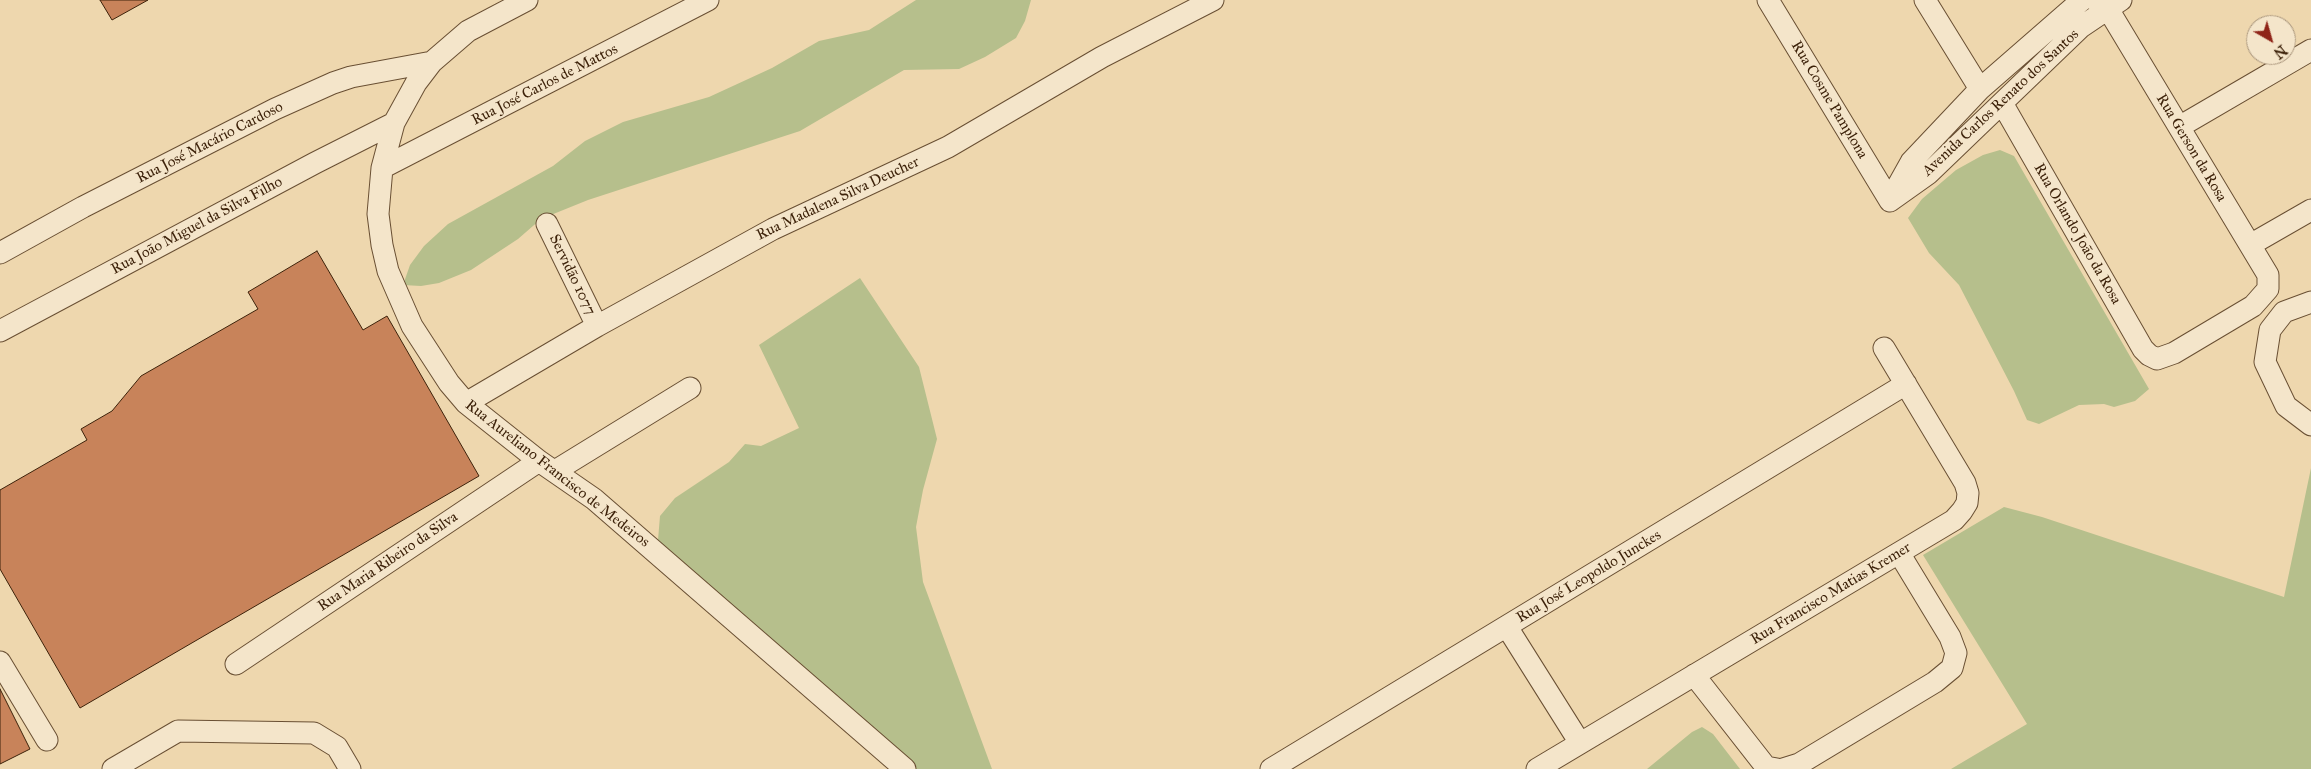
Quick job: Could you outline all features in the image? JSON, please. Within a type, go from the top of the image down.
[{"type":"street","name":"Rua Aureliano Francisco de Medeiros","points":[[527,0],[468,31],[432,62],[416,83],[394,123],[382,168],[378,214],[388,271],[412,326],[449,383],[466,403],[547,466],[594,499],[905,769]]},
{"type":"street","name":"Rua José Carlos de Mattos","points":[[382,168],[708,0]]},
{"type":"street","name":"Rua Madalena Silva Deucher","points":[[466,403],[597,326],[773,229],[956,143],[1102,57],[1213,0]]},
{"type":"street","name":"Rua Cosme Pamplona","points":[[1768,0],[1890,201]]},
{"type":"street","points":[[1925,0],[1980,89]]},
{"type":"street","name":"Avenida Carlos Renato dos Santos","points":[[1890,201],[1911,162],[1980,89],[2082,0]]},
{"type":"street","name":"Avenida Carlos Renato dos Santos","points":[[1890,201],[1928,174],[2108,3]]},
{"type":"street","name":"Rua Gerson da Rosa","points":[[2108,3],[2179,127],[2268,275],[2268,288]]},
{"type":"street","points":[[2179,127],[2311,50]]},
{"type":"street","name":"Rua José Macário Cardoso","points":[[0,253],[136,180],[275,109],[333,83],[351,77],[432,62]]},
{"type":"street","name":"Rua Orlando João da Rosa","points":[[2002,104],[2148,355],[2157,359],[2174,354],[2244,313],[2268,288]]},
{"type":"street","name":"Rua João Miguel da Silva Filho","points":[[0,331],[315,163],[394,123]]},
{"type":"street","points":[[2250,245],[2311,210]]},
{"type":"street","name":"Servidão 1077","points":[[547,224],[597,326]]},
{"type":"street","points":[[2311,302],[2284,312],[2270,330],[2265,362],[2286,406],[2311,425]]},
{"type":"street","name":"Rua Francisco Matias Kremer","points":[[1537,769],[1954,520],[1967,503],[1968,493],[1965,483],[1884,348]]},
{"type":"street","name":"Rua José Leopoldo Junckes","points":[[1271,769],[1906,384]]},
{"type":"street","name":"Rua Maria Ribeiro da Silva","points":[[236,664],[547,466],[690,388]]},
{"type":"street","points":[[1783,769],[1799,764],[1935,682],[1952,668],[1956,654],[1950,637],[1899,553]]},
{"type":"street","points":[[1507,627],[1580,743]]},
{"type":"street","points":[[0,662],[47,740]]},
{"type":"street","points":[[1694,675],[1766,767],[1777,769]]},
{"type":"street","points":[[113,769],[178,731],[314,733],[337,747],[350,769]]},
{"type":"green space","points":[[916,0],[1031,0],[1025,21],[1016,38],[985,57],[959,69],[904,70],[800,131],[588,200],[541,219],[518,239],[471,270],[439,283],[421,286],[403,285],[410,265],[424,246],[448,224],[553,166],[585,141],[623,122],[709,97],[772,68],[819,41],[869,30]]},
{"type":"green space","points":[[2000,150],[2014,156],[2149,389],[2135,401],[2114,407],[2104,404],[2079,405],[2039,424],[2027,420],[1959,285],[1929,253],[1908,218],[1922,199],[1956,170],[1983,155]]},
{"type":"green space","points":[[860,278],[919,367],[937,439],[923,490],[916,527],[923,582],[992,769],[915,769],[706,586],[658,540],[660,516],[675,498],[729,462],[745,444],[761,446],[799,428],[759,345]]},
{"type":"green space","points":[[2311,468],[2311,769],[1951,769],[2027,724],[1923,555],[2004,507],[2042,517],[2284,597]]},
{"type":"green space","points":[[1702,727],[1713,734],[1740,769],[1647,769],[1692,732]]},
{"type":"building","points":[[100,0],[148,0],[112,20]]},
{"type":"building","points":[[317,251],[363,330],[387,316],[479,476],[80,708],[0,569],[0,490],[87,440],[81,429],[112,411],[141,376],[258,309],[248,292]]},
{"type":"building","points":[[0,689],[30,749],[0,764]]}]
